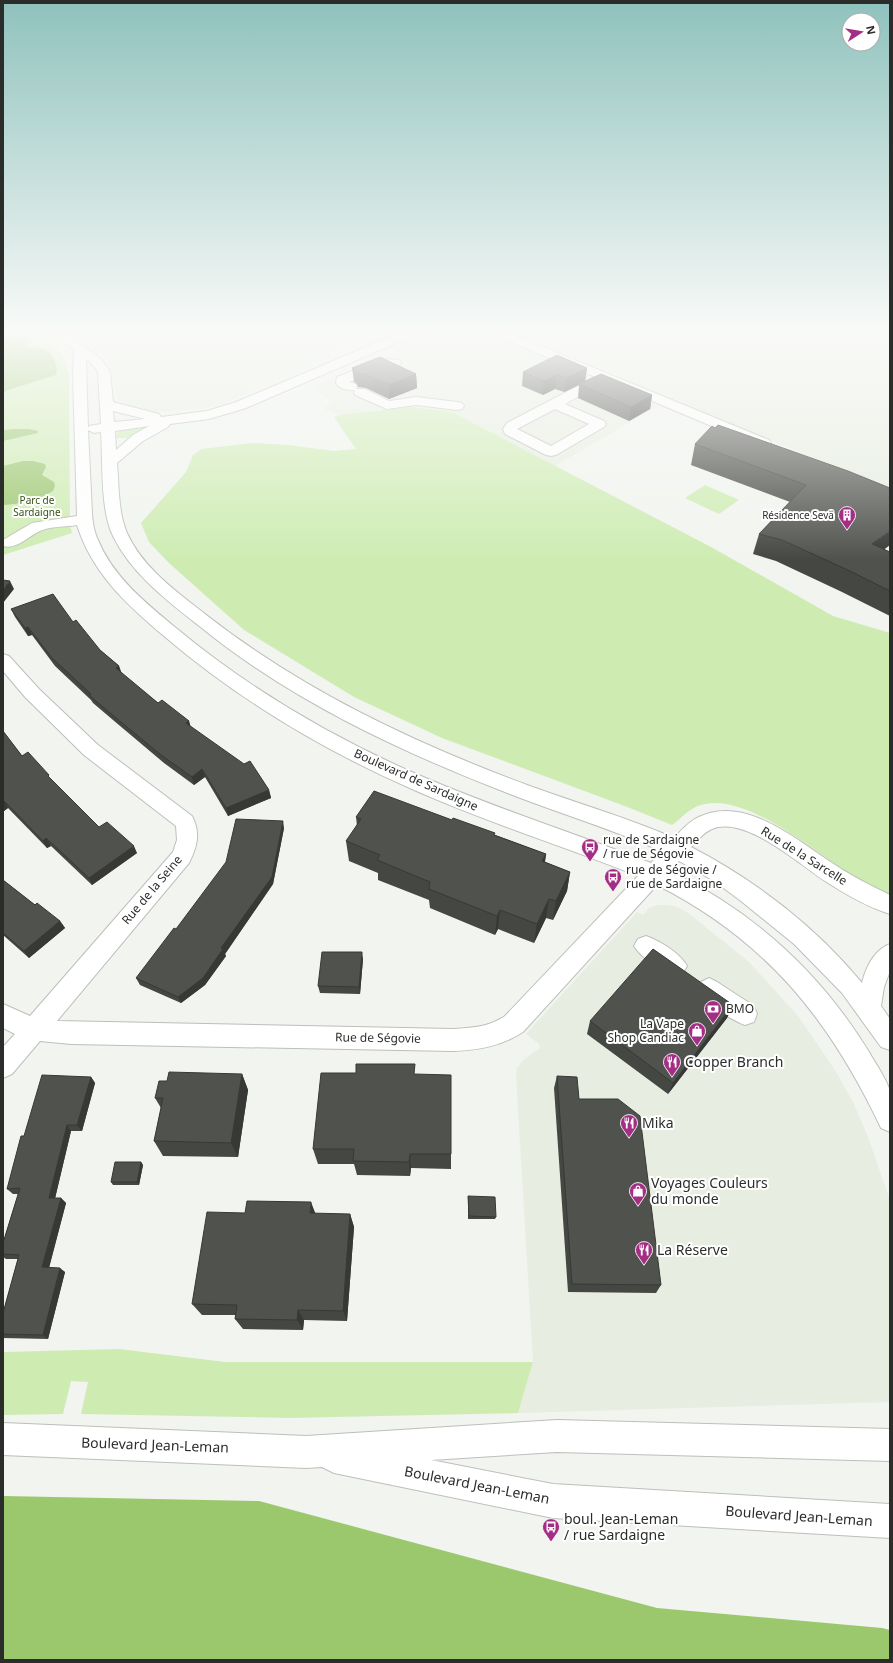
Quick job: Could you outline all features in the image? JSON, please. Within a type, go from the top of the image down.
[{"type":"street","name":"Boulevard de Sardaigne","points":[[81,406],[84,520],[90,543],[97,557],[111,576],[134,600],[197,655],[274,708],[338,744],[384,768],[435,790],[507,819],[654,873],[680,885],[718,908],[762,944],[800,980],[826,1012],[859,1059],[875,1087],[890,1119]]},
{"type":"street","points":[[107,406],[115,521],[122,538],[128,549],[148,572],[212,629],[260,664],[337,710],[426,753],[536,797],[646,834],[677,849],[714,870],[743,889],[786,923],[815,950],[868,1010],[890,1040]]},
{"type":"street","points":[[110,406],[169,420]]},
{"type":"street","points":[[82,430],[209,415],[239,406]]},
{"type":"street","points":[[552,406],[512,426],[510,431],[551,452],[599,424],[559,406]]},
{"type":"street","points":[[676,406],[778,448]]},
{"type":"street","points":[[110,462],[138,438],[169,420]]},
{"type":"street","points":[[9,543],[36,521],[84,520]]},
{"type":"street","name":"Rue de la Seine","points":[[3,660],[32,693],[68,729],[111,767],[178,815],[185,822],[188,830],[187,842],[181,857],[3,1066]]},
{"type":"street","name":"Rue de la Sarcelle","points":[[677,849],[705,823],[723,820],[744,822],[775,836],[832,875],[890,905]]},
{"type":"street","name":"Rue de Ségovie","points":[[3,1015],[22,1026],[34,1029],[71,1033],[453,1040],[488,1038],[502,1032],[514,1024],[677,849]]},
{"type":"street","points":[[646,946],[745,1014]]},
{"type":"street","points":[[868,1010],[873,981],[884,960],[890,954]]},
{"type":"street","name":"Boulevard Jean-Leman","points":[[3,1439],[306,1452],[557,1436],[890,1445]]},
{"type":"street","name":"Boulevard Jean-Leman","points":[[306,1452],[553,1501],[890,1521]]},
{"type":"shaded area","points":[[127,406],[216,406],[208,408],[163,412],[145,411]]},
{"type":"shaded area","points":[[327,406],[658,406],[555,466],[452,412],[411,407],[340,415],[324,409]]},
{"type":"shaded area","points":[[688,406],[890,406],[890,490]]},
{"type":"shaded area","points":[[658,905],[677,907],[688,913],[749,962],[798,1016],[835,1070],[853,1102],[868,1137],[890,1200],[890,1402],[518,1413],[533,1362],[516,1075],[517,1068],[523,1060],[540,1048],[539,1044],[526,1034],[637,912],[643,915],[649,908]]},
{"type":"green space","name":"Parc de Sardaigne","points":[[3,406],[69,406],[70,525],[72,533],[3,555]]},
{"type":"green space","points":[[411,407],[452,412],[711,547],[833,616],[890,633],[890,894],[873,887],[847,872],[779,826],[759,815],[740,808],[722,803],[700,805],[691,809],[672,825],[442,738],[354,697],[244,630],[169,563],[149,542],[141,523],[186,472],[193,455],[201,449],[253,443],[288,445],[334,451],[356,449],[334,417],[340,415]]},
{"type":"green space","points":[[145,428],[128,438],[116,438],[117,433],[121,430]]},
{"type":"green space","points":[[29,429],[38,431],[38,433],[3,441],[3,430]]},
{"type":"green space","points":[[23,461],[33,461],[45,464],[46,467],[42,475],[54,482],[55,486],[53,491],[42,497],[29,501],[3,505],[3,466]]},
{"type":"green space","points":[[705,485],[739,500],[719,514],[685,498]]},
{"type":"green space","points":[[119,1349],[225,1362],[533,1362],[518,1413],[289,1418],[81,1414],[88,1382],[71,1381],[63,1414],[3,1415],[3,1352]]},
{"type":"green space","points":[[3,1496],[259,1501],[657,1608],[882,1628],[890,1630],[890,1660],[3,1660]]},
{"type":"building","points":[[718,425],[848,471],[890,488],[890,531],[872,544],[890,552],[890,591],[782,540],[759,534],[806,485],[695,444],[712,426],[715,428]]},
{"type":"building","points":[[3,580],[10,581],[3,590]]},
{"type":"building","points":[[53,594],[73,622],[76,620],[100,650],[119,666],[116,668],[158,703],[162,700],[189,721],[186,723],[244,764],[250,761],[269,790],[226,808],[202,769],[192,777],[161,755],[89,695],[91,694],[52,658],[28,627],[25,628],[11,609]]},
{"type":"building","points":[[3,731],[22,756],[28,752],[49,775],[48,776],[99,827],[107,822],[134,846],[89,878],[46,838],[43,841],[4,801],[3,802]]},
{"type":"building","points":[[374,791],[452,820],[453,818],[495,833],[494,835],[546,854],[542,861],[570,872],[556,901],[549,899],[537,924],[500,910],[497,916],[429,889],[430,882],[377,860],[380,855],[346,841],[361,819],[356,817]]},
{"type":"building","points":[[236,819],[283,821],[272,877],[221,948],[223,949],[203,978],[178,997],[136,978],[174,928],[176,929],[226,862]]},
{"type":"building","points":[[3,880],[35,905],[37,903],[60,921],[24,951],[3,933]]},
{"type":"building","points":[[653,949],[733,1005],[673,1083],[590,1021]]},
{"type":"building","points":[[322,952],[362,952],[359,987],[318,986]]},
{"type":"building","points":[[356,1064],[415,1064],[414,1074],[451,1075],[451,1154],[410,1154],[409,1162],[353,1161],[354,1149],[313,1149],[321,1073],[356,1073]]},
{"type":"building","points":[[169,1072],[242,1074],[231,1143],[154,1141],[163,1098],[155,1098],[159,1081],[167,1081]]},
{"type":"building","points":[[42,1075],[91,1077],[77,1125],[67,1125],[49,1198],[61,1198],[42,1267],[60,1268],[43,1335],[3,1334],[3,1313],[19,1255],[3,1254],[3,1243],[20,1188],[7,1189],[21,1136],[24,1136]]},
{"type":"building","points":[[557,1076],[577,1077],[579,1099],[618,1099],[640,1116],[661,1285],[572,1284]]},
{"type":"building","points":[[115,1162],[141,1162],[137,1182],[111,1182]]},
{"type":"building","points":[[468,1196],[495,1197],[496,1217],[469,1216]]},
{"type":"building","points":[[247,1201],[311,1202],[310,1213],[350,1214],[343,1311],[298,1310],[297,1320],[235,1319],[237,1305],[192,1304],[207,1212],[245,1213]]},
{"type":"place","name":"Résidence Sevä","points":[[847,530]]},
{"type":"place","name":"rue de Sardaigne / rue de Ségovie","points":[[590,862]]},
{"type":"place","name":"rue de Ségovie / rue de Sardaigne","points":[[613,892]]},
{"type":"place","name":"BMO","points":[[713,1024]]},
{"type":"place","name":"La Vape Shop Candiac","points":[[697,1046]]},
{"type":"place","name":"Copper Branch","points":[[672,1077]]},
{"type":"place","name":"Mika","points":[[629,1138]]},
{"type":"place","name":"Voyages Couleurs du monde","points":[[638,1206]]},
{"type":"place","name":"La Réserve","points":[[644,1265]]},
{"type":"place","name":"boul. Jean-Leman / rue Sardaigne","points":[[551,1542]]}]
